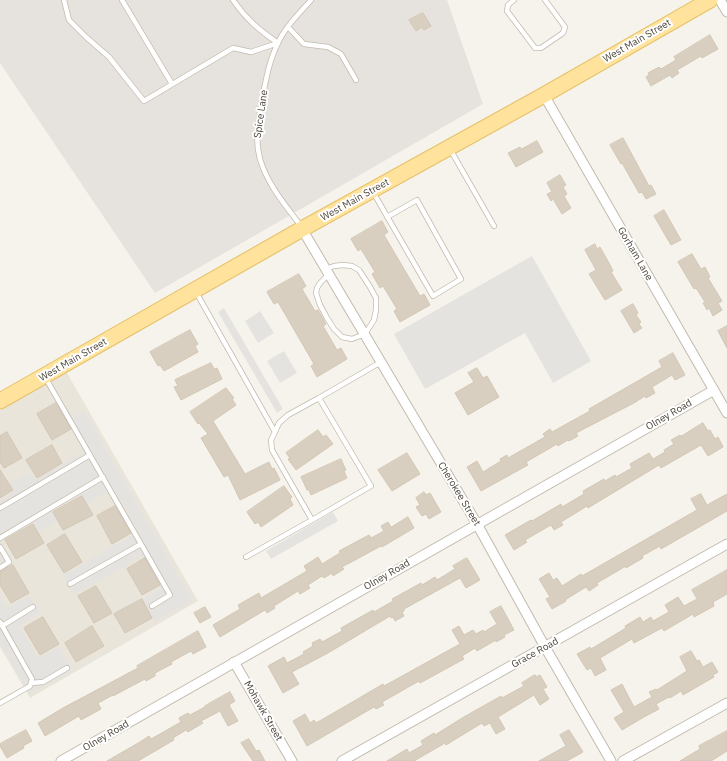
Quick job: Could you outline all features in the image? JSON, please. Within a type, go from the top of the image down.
[{"type":"main road","name":"West Main Street","points":[[0,401],[302,229],[544,95],[710,0]]},
{"type":"street","points":[[720,0],[727,12]]},
{"type":"street","name":"Gorham Lane","points":[[544,95],[727,413]]},
{"type":"street","name":"Cherokee Street","points":[[302,229],[477,524],[545,647],[611,761]]},
{"type":"street","name":"Olney Road","points":[[62,761],[714,390]]},
{"type":"street","name":"Grace Road","points":[[342,761],[727,544]]},
{"type":"street","name":"Mohawk Street","points":[[234,662],[292,761]]},
{"type":"street","points":[[623,761],[727,703]]},
{"type":"lane","points":[[64,0],[69,20],[109,57],[144,101],[233,48],[251,52],[278,43]]},
{"type":"lane","points":[[122,0],[172,84]]},
{"type":"lane","points":[[232,0],[246,17],[262,32],[278,43]]},
{"type":"lane","name":"Spice Lane","points":[[302,229],[271,184],[264,171],[257,144],[257,128],[264,87],[278,43],[288,27],[311,0]]},
{"type":"lane","points":[[514,0],[508,5],[507,11],[535,48],[541,48],[563,33],[565,27],[545,0]]},
{"type":"lane","points":[[288,27],[304,44],[328,47],[341,54],[356,80]]},
{"type":"lane","points":[[450,147],[494,226]]},
{"type":"lane","points":[[372,191],[387,217],[433,296],[461,279],[417,200],[387,217]]},
{"type":"lane","points":[[343,264],[352,266],[359,270],[376,298],[374,320],[365,334],[352,339],[342,336],[334,329],[320,305],[316,293],[317,288],[334,266],[343,264]]},
{"type":"lane","points":[[195,291],[275,432]]},
{"type":"lane","points":[[312,520],[272,450],[271,440],[279,423],[288,415],[381,362]]},
{"type":"lane","points":[[45,376],[170,595],[152,606]]},
{"type":"lane","points":[[246,557],[372,486],[319,398]]},
{"type":"lane","points":[[0,508],[90,455]]},
{"type":"lane","points":[[0,538],[103,477]]},
{"type":"lane","points":[[70,584],[141,544]]},
{"type":"lane","points":[[0,546],[9,562],[0,568]]},
{"type":"lane","points":[[0,703],[30,686],[32,679],[1,624],[33,607]]},
{"type":"lane","points":[[31,683],[43,682],[68,668]]},
{"type":"shaded area","points":[[0,0],[447,0],[483,104],[155,293],[0,63]]},
{"type":"shaded area","points":[[532,256],[591,361],[553,383],[525,333],[425,389],[394,334]]},
{"type":"shaded area","points":[[224,308],[283,409],[277,413],[218,312]]},
{"type":"shaded area","points":[[260,311],[274,333],[258,343],[245,321]]},
{"type":"shaded area","points":[[284,351],[297,373],[280,383],[267,361]]},
{"type":"shaded area","points":[[63,366],[198,601],[30,698],[0,647],[0,401]]},
{"type":"shaded area","points":[[84,411],[192,600],[155,622],[142,599],[161,588],[142,556],[74,595],[63,575],[139,532],[114,488],[87,504],[81,494],[53,510],[58,520],[38,532],[32,522],[0,540],[0,500],[14,492],[10,483],[30,472],[35,480],[84,451],[67,420]]},
{"type":"shaded area","points":[[333,512],[338,521],[271,559],[266,551]]},
{"type":"shaded area","points":[[0,540],[12,561],[0,567]]},
{"type":"shaded area","points":[[0,596],[7,608],[29,596],[36,609],[38,609],[39,614],[19,626],[38,658],[59,647],[72,670],[29,694],[0,643]]},
{"type":"building","points":[[423,13],[431,26],[424,30],[422,27],[416,31],[409,20]]},
{"type":"building","points":[[710,35],[718,49],[702,58],[701,56],[677,70],[679,73],[672,78],[670,75],[651,86],[646,77],[649,75],[648,73],[659,67],[661,69],[676,60],[674,57]]},
{"type":"building","points":[[623,138],[649,186],[651,185],[656,194],[646,199],[642,192],[639,193],[610,145]]},
{"type":"building","points":[[537,141],[543,152],[516,167],[508,153],[520,147],[521,149]]},
{"type":"building","points":[[560,175],[566,185],[563,187],[567,194],[564,196],[571,208],[562,214],[553,199],[551,201],[547,194],[552,192],[547,183]]},
{"type":"building","points":[[664,210],[681,240],[671,245],[654,216]]},
{"type":"building","points":[[382,221],[388,232],[384,235],[420,296],[424,294],[430,305],[400,322],[394,311],[397,309],[383,286],[380,288],[372,274],[375,272],[361,249],[358,251],[351,239]]},
{"type":"building","points":[[595,244],[597,249],[600,247],[613,271],[611,272],[622,290],[605,300],[589,274],[596,270],[585,250]]},
{"type":"building","points":[[692,254],[701,269],[705,267],[710,277],[708,278],[722,301],[718,303],[722,310],[713,316],[709,308],[707,310],[703,303],[705,302],[696,288],[694,289],[678,262]]},
{"type":"building","points":[[299,274],[306,286],[302,289],[315,311],[318,310],[326,324],[323,326],[337,350],[341,348],[347,359],[317,377],[311,366],[314,364],[278,302],[274,304],[267,292]]},
{"type":"building","points":[[633,304],[638,313],[636,315],[641,322],[639,324],[642,328],[634,333],[621,311]]},
{"type":"building","points":[[727,326],[727,348],[718,331]]},
{"type":"building","points":[[190,330],[198,344],[195,346],[198,352],[164,371],[160,365],[158,366],[150,352]]},
{"type":"building","points":[[673,353],[685,375],[675,380],[672,375],[652,387],[655,393],[646,398],[645,396],[576,433],[578,436],[558,446],[557,444],[526,462],[528,465],[481,491],[467,467],[477,461],[483,472],[501,461],[500,459],[507,455],[508,458],[545,437],[543,434],[550,429],[552,432],[590,411],[589,409],[662,367],[659,361]]},
{"type":"building","points":[[211,363],[214,369],[217,368],[222,379],[181,400],[174,387],[178,386],[175,380]]},
{"type":"building","points":[[477,368],[483,378],[487,376],[499,397],[468,415],[455,393],[474,382],[468,373]]},
{"type":"building","points":[[226,388],[234,398],[232,399],[236,405],[213,421],[245,474],[269,462],[280,480],[240,500],[228,475],[224,477],[201,438],[208,434],[199,423],[198,424],[190,412]]},
{"type":"building","points":[[56,403],[71,429],[52,440],[37,414]]},
{"type":"building","points":[[703,423],[708,431],[710,430],[715,439],[718,437],[723,447],[708,456],[701,445],[661,468],[659,465],[588,508],[587,506],[561,522],[563,525],[554,530],[551,525],[525,540],[527,542],[514,550],[505,535],[561,504],[562,507],[584,494],[583,491],[604,479],[605,481],[615,475],[616,477],[632,468],[630,464],[649,453],[653,459],[665,452],[664,450],[674,444],[671,440]]},
{"type":"building","points":[[318,430],[323,437],[326,435],[333,444],[296,470],[288,459],[290,458],[286,453]]},
{"type":"building","points":[[7,432],[22,458],[4,468],[0,462],[0,436]]},
{"type":"building","points":[[52,445],[62,463],[37,478],[26,460]]},
{"type":"building","points":[[407,453],[420,474],[392,491],[378,470]]},
{"type":"building","points":[[341,459],[346,470],[344,471],[347,478],[311,495],[301,477]]},
{"type":"building","points":[[0,470],[13,490],[0,498]]},
{"type":"building","points":[[284,486],[292,497],[290,499],[293,505],[261,527],[258,522],[255,524],[247,512]]},
{"type":"building","points":[[424,492],[426,495],[430,493],[441,512],[429,519],[426,514],[422,516],[416,507],[420,505],[416,498]]},
{"type":"building","points":[[701,494],[707,505],[727,494],[727,511],[661,549],[660,546],[642,556],[643,558],[597,583],[598,585],[589,591],[586,587],[552,609],[546,599],[550,597],[539,579],[549,573],[553,580],[557,578],[562,586],[581,574],[582,576],[697,510],[691,499]]},
{"type":"building","points":[[82,496],[93,515],[63,530],[53,512]]},
{"type":"building","points":[[115,506],[131,533],[112,544],[97,516]]},
{"type":"building","points":[[408,517],[414,528],[382,547],[381,546],[342,567],[344,569],[333,576],[332,573],[324,578],[322,576],[308,585],[310,588],[300,594],[298,591],[274,606],[275,608],[267,613],[265,610],[220,637],[213,625],[240,609],[238,605],[259,593],[261,598],[307,571],[304,566],[318,557],[322,564],[340,553],[339,551],[369,535],[371,538],[384,531],[381,526],[388,522],[391,527]]},
{"type":"building","points":[[33,524],[44,543],[16,559],[5,540]]},
{"type":"building","points":[[65,534],[82,562],[64,573],[47,545]]},
{"type":"building","points":[[145,558],[160,585],[142,595],[127,569]]},
{"type":"building","points":[[467,558],[480,580],[466,588],[460,578],[404,609],[402,612],[404,616],[395,621],[393,617],[391,618],[390,616],[328,653],[292,672],[299,684],[283,693],[268,666],[284,657],[287,663],[304,654],[303,652],[313,646],[312,643],[320,639],[322,642],[342,631],[341,628],[373,610],[374,612],[393,601],[392,599],[421,583],[422,585],[435,577],[437,580],[455,569],[453,566]]},
{"type":"building","points":[[13,565],[29,593],[11,603],[0,585],[0,572]]},
{"type":"building","points":[[727,570],[727,594],[713,602],[714,606],[694,617],[693,614],[664,631],[662,628],[634,643],[632,639],[600,658],[606,670],[595,676],[591,668],[587,670],[577,654],[590,647],[591,649],[626,628],[625,626],[640,617],[643,622],[651,617],[653,621],[669,612],[665,605],[678,597],[684,606],[697,599],[692,590]]},
{"type":"building","points":[[96,586],[112,613],[94,623],[78,596]]},
{"type":"building","points":[[142,599],[152,618],[125,633],[114,614]]},
{"type":"building","points":[[501,606],[514,630],[504,635],[505,637],[496,642],[496,640],[477,651],[475,648],[462,656],[464,659],[420,683],[419,681],[382,702],[384,705],[376,709],[374,707],[307,746],[293,721],[305,714],[310,723],[314,720],[316,723],[383,684],[384,686],[460,644],[452,630],[459,626],[464,635],[473,630],[476,634],[483,630],[484,632],[497,624],[490,612]]},
{"type":"building","points":[[205,607],[211,617],[200,623],[194,613]]},
{"type":"building","points":[[43,617],[59,644],[40,655],[24,628]]},
{"type":"building","points":[[92,626],[104,646],[76,662],[65,643]]},
{"type":"building","points":[[198,631],[206,647],[193,654],[191,651],[171,662],[172,664],[155,673],[155,676],[146,681],[145,679],[98,703],[101,709],[81,720],[79,716],[45,736],[38,723],[138,668],[137,666]]},
{"type":"building","points":[[691,651],[703,667],[712,662],[718,672],[713,675],[714,677],[683,695],[681,691],[656,704],[659,709],[622,730],[614,718],[624,712],[611,690],[622,684],[634,707],[652,697],[649,692],[656,689],[657,690],[687,671],[680,657]]},
{"type":"building","points":[[535,675],[536,677],[540,675],[547,687],[543,689],[549,699],[540,705],[534,695],[498,717],[505,729],[496,734],[490,723],[484,726],[482,723],[446,745],[445,743],[414,761],[387,761],[407,749],[409,753],[423,745],[421,741],[434,733],[435,735],[501,696],[502,698],[524,686],[522,683]]},
{"type":"building","points":[[230,692],[235,701],[229,705],[238,721],[228,726],[220,711],[201,721],[203,723],[188,732],[186,730],[173,738],[174,740],[138,761],[107,761],[149,736],[151,739],[181,722],[179,718],[188,713],[190,715]]},
{"type":"building","points":[[26,730],[32,741],[23,746],[24,748],[7,758],[0,744]]},
{"type":"building","points":[[569,730],[583,752],[567,761],[539,761],[566,746],[560,735]]},
{"type":"building","points":[[727,731],[727,751],[711,761],[680,761],[700,749],[699,746]]},
{"type":"building","points":[[249,739],[256,751],[259,750],[265,761],[253,761],[241,743]]}]
